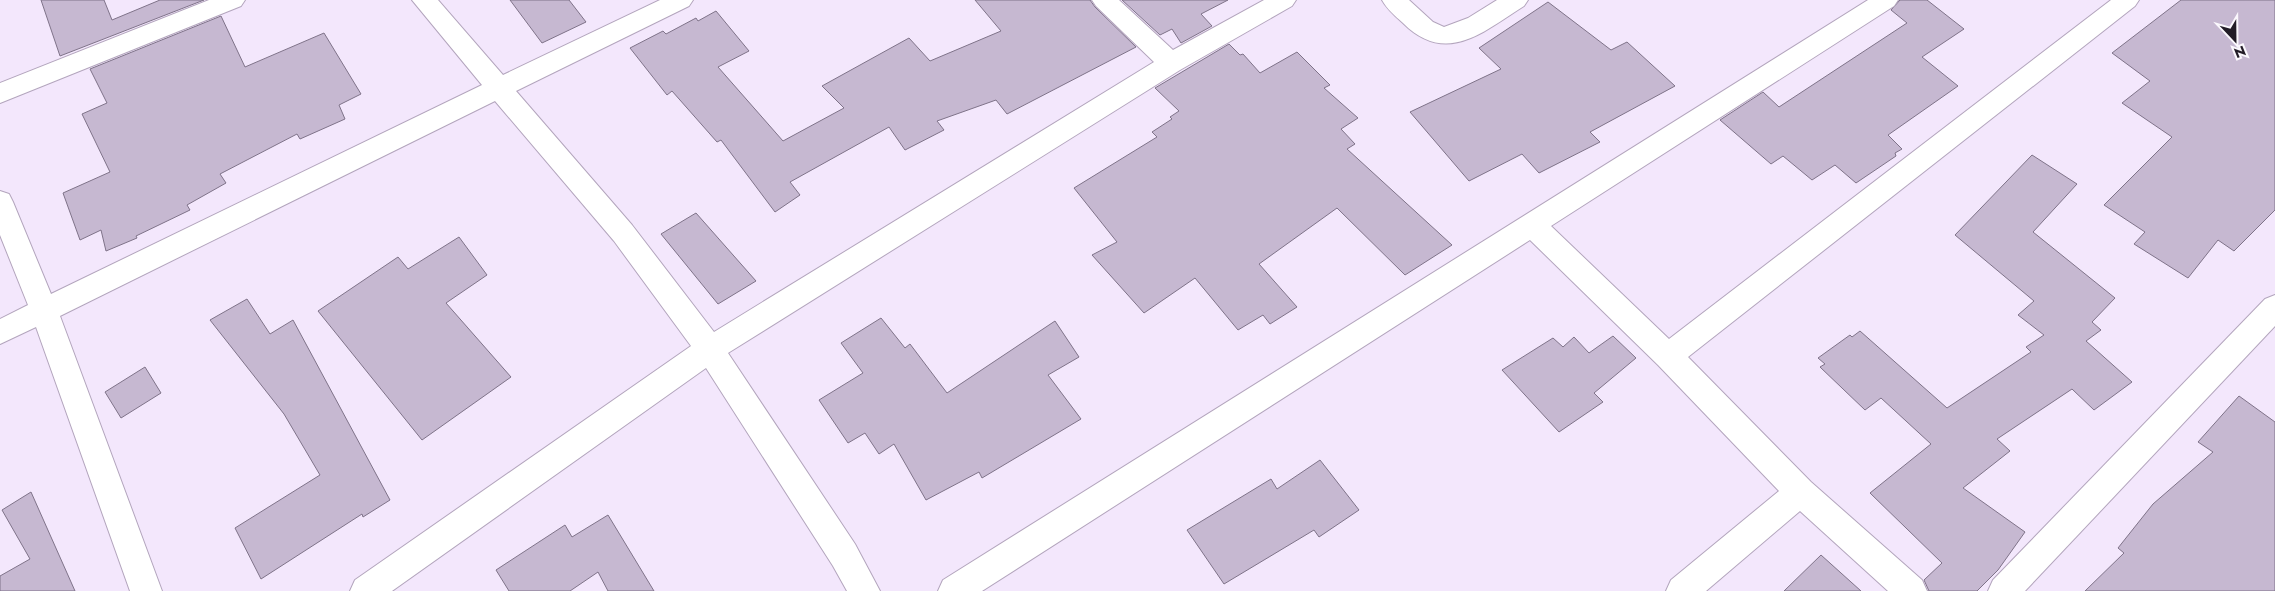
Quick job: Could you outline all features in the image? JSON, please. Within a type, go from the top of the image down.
[{"type":"street","points":[[0,94],[233,0]]},
{"type":"street","points":[[424,0],[623,233],[710,349],[844,556],[864,591]]},
{"type":"street","points":[[0,332],[217,223],[681,0]]},
{"type":"street","points":[[1104,0],[1171,63]]},
{"type":"street","points":[[366,591],[710,349],[1171,63],[1284,0]]},
{"type":"street","points":[[1394,0],[1426,29],[1436,35],[1445,37],[1458,34],[1516,0]]},
{"type":"street","points":[[954,591],[1886,0]]},
{"type":"street","points":[[1668,356],[2127,0]]},
{"type":"street","points":[[0,202],[44,311],[146,591]]},
{"type":"street","points":[[1532,224],[1668,356],[1800,492],[1911,591]]},
{"type":"street","points":[[2004,591],[2275,307]]},
{"type":"street","points":[[1682,591],[1800,492]]},
{"type":"building","points":[[41,0],[104,0],[112,20],[160,0],[204,0],[60,56]]},
{"type":"building","points":[[510,0],[569,0],[586,22],[542,43]]},
{"type":"building","points":[[975,0],[1090,0],[1136,47],[1007,114],[996,100],[937,121],[944,130],[905,150],[889,127],[790,182],[800,195],[775,212],[721,140],[717,142],[672,91],[667,95],[630,48],[663,31],[666,34],[696,18],[698,21],[716,11],[749,51],[718,67],[783,141],[844,108],[822,86],[909,38],[930,61],[1001,31]]},
{"type":"building","points":[[1122,0],[1228,0],[1201,14],[1212,26],[1181,43],[1172,29],[1160,35]]},
{"type":"building","points":[[1900,0],[1927,0],[1964,29],[1922,57],[1958,86],[1888,135],[1902,149],[1895,153],[1896,156],[1856,183],[1835,165],[1812,180],[1783,156],[1771,164],[1720,120],[1763,92],[1779,107],[1907,23],[1891,10]]},
{"type":"building","points":[[2181,0],[2275,0],[2275,210],[2234,251],[2218,240],[2188,278],[2134,244],[2145,232],[2104,205],[2172,137],[2122,103],[2150,81],[2112,53]]},
{"type":"building","points":[[1548,2],[1611,50],[1627,42],[1675,86],[1590,132],[1600,142],[1539,173],[1522,154],[1469,181],[1410,112],[1501,69],[1479,48]]},
{"type":"building","points":[[221,16],[245,67],[324,33],[361,94],[339,105],[345,119],[300,139],[297,134],[220,174],[226,183],[187,205],[190,210],[136,236],[137,238],[106,251],[101,230],[80,240],[63,193],[110,172],[82,114],[107,103],[90,69]]},
{"type":"building","points":[[1229,44],[1240,55],[1243,54],[1260,73],[1297,52],[1330,85],[1324,88],[1358,118],[1341,129],[1355,144],[1347,149],[1452,245],[1405,275],[1337,208],[1259,264],[1297,307],[1270,324],[1263,315],[1238,330],[1195,278],[1144,313],[1092,255],[1117,242],[1074,188],[1157,137],[1152,132],[1172,119],[1170,117],[1179,111],[1155,88]]},
{"type":"building","points":[[2032,155],[2077,184],[2033,232],[2115,298],[2092,322],[2101,330],[2086,341],[2132,382],[2094,410],[2072,389],[1997,439],[2010,451],[1963,488],[2025,532],[1998,570],[1977,591],[1929,591],[1924,580],[1942,563],[1870,493],[1931,444],[1881,398],[1865,410],[1820,367],[1825,364],[1818,358],[1850,335],[1852,337],[1860,331],[1947,408],[2031,352],[2026,347],[2044,335],[2018,315],[2034,301],[1955,235]]},
{"type":"building","points":[[696,213],[756,281],[718,304],[661,234]]},
{"type":"building","points":[[459,237],[487,275],[446,303],[511,377],[422,440],[318,311],[398,257],[408,269]]},
{"type":"building","points":[[247,299],[270,334],[293,320],[390,500],[363,517],[362,514],[261,579],[235,528],[320,475],[284,414],[210,320]]},
{"type":"building","points":[[881,318],[905,348],[910,344],[947,393],[1055,321],[1079,357],[1048,375],[1081,419],[982,478],[979,472],[926,500],[894,444],[879,454],[865,433],[848,443],[819,400],[863,373],[841,343]]},
{"type":"building","points":[[1613,336],[1636,358],[1594,393],[1603,402],[1559,432],[1502,370],[1553,338],[1563,347],[1574,337],[1589,353]]},
{"type":"building","points":[[145,367],[161,393],[121,418],[105,392]]},
{"type":"building","points":[[2239,396],[2275,422],[2275,591],[2085,591],[2124,553],[2118,548],[2153,504],[2213,452],[2198,442]]},
{"type":"building","points":[[1320,460],[1359,510],[1319,537],[1314,530],[1224,584],[1187,530],[1271,479],[1277,489]]},
{"type":"building","points":[[31,492],[75,591],[0,591],[0,576],[30,559],[2,510]]},
{"type":"building","points":[[608,515],[654,591],[608,591],[598,572],[570,591],[509,591],[496,570],[565,525],[572,537]]},
{"type":"building","points":[[1821,555],[1861,591],[1784,591]]}]
